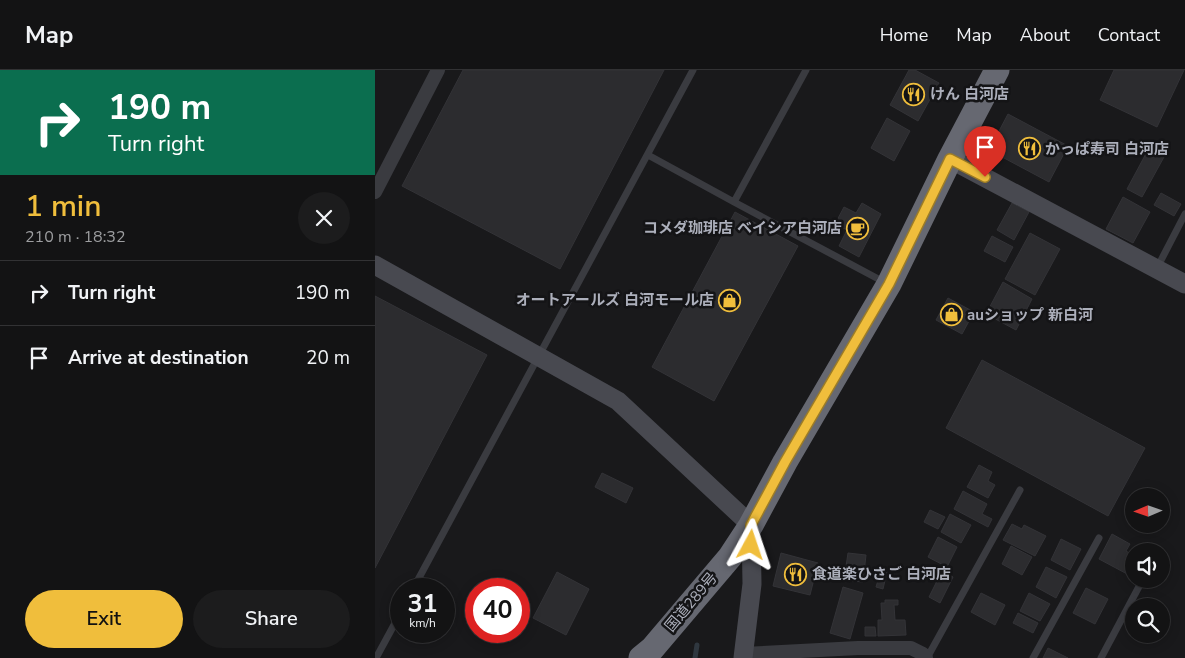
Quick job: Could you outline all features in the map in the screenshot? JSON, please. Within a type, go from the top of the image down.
[{"type":"highway","name":"国道289号","points":[[641,658],[652,649],[730,556],[751,525],[889,284],[950,159],[997,70]]},
{"type":"street","points":[[375,192],[438,70]]},
{"type":"street","points":[[950,159],[1185,284]]},
{"type":"street","points":[[375,265],[618,401],[751,525],[752,584],[743,656],[858,648],[911,648],[927,658]]},
{"type":"lane","points":[[419,578],[693,70]]},
{"type":"lane","points":[[734,202],[806,70]]},
{"type":"lane","points":[[648,155],[889,284]]},
{"type":"lane","points":[[1157,268],[1185,214]]},
{"type":"lane","points":[[927,658],[1020,490]]},
{"type":"lane","points":[[1033,658],[1099,538]]},
{"type":"lane","points":[[1101,658],[1138,588]]},
{"type":"lane","points":[[376,658],[390,632]]},
{"type":"building","points":[[463,70],[664,70],[560,269],[402,186]]},
{"type":"building","points":[[909,70],[915,70],[939,83],[918,121],[890,105]]},
{"type":"building","points":[[1114,70],[1184,70],[1157,127],[1100,100]]},
{"type":"building","points":[[1008,114],[1068,146],[1049,182],[989,150]]},
{"type":"building","points":[[887,118],[910,131],[894,161],[871,148]]},
{"type":"building","points":[[1149,148],[1164,157],[1142,197],[1127,189]]},
{"type":"building","points":[[1161,193],[1181,204],[1174,216],[1154,205]]},
{"type":"building","points":[[1123,197],[1150,212],[1133,243],[1106,229]]},
{"type":"building","points":[[862,203],[881,214],[859,257],[839,246],[847,230],[835,224],[844,207],[856,213]]},
{"type":"building","points":[[1012,203],[1029,212],[1014,240],[997,230]]},
{"type":"building","points":[[735,212],[798,246],[714,401],[652,367]]},
{"type":"building","points":[[1030,233],[1060,249],[1035,295],[1005,279]]},
{"type":"building","points":[[992,236],[1013,247],[1005,262],[984,251]]},
{"type":"building","points":[[1003,282],[1032,299],[1016,330],[986,314]]},
{"type":"building","points":[[375,296],[487,355],[375,568]]},
{"type":"building","points":[[948,298],[974,312],[962,334],[936,320]]},
{"type":"building","points":[[982,360],[1145,448],[1108,516],[946,428]]},
{"type":"building","points":[[979,465],[992,472],[988,481],[995,485],[988,498],[967,487]]},
{"type":"building","points":[[602,473],[633,488],[626,503],[595,487]]},
{"type":"building","points":[[963,491],[987,504],[982,514],[992,519],[988,527],[954,509]]},
{"type":"building","points":[[930,510],[945,517],[938,529],[924,522]]},
{"type":"building","points":[[950,514],[971,525],[961,543],[941,532]]},
{"type":"building","points":[[1012,524],[1022,529],[1024,525],[1046,536],[1035,556],[1003,540]]},
{"type":"building","points":[[1112,534],[1128,543],[1125,543],[1125,573],[1099,559]]},
{"type":"building","points":[[938,537],[957,547],[947,567],[928,557]]},
{"type":"building","points":[[1061,539],[1081,549],[1070,570],[1051,560]]},
{"type":"building","points":[[1011,546],[1032,557],[1022,575],[1002,564]]},
{"type":"building","points":[[781,553],[818,563],[810,595],[773,586]]},
{"type":"building","points":[[848,553],[866,555],[863,582],[844,580]]},
{"type":"building","points":[[1046,567],[1067,577],[1056,598],[1036,587]]},
{"type":"building","points":[[881,570],[887,572],[883,589],[876,587]]},
{"type":"building","points":[[942,571],[953,577],[940,603],[929,597]]},
{"type":"building","points":[[557,572],[589,589],[566,635],[533,618]]},
{"type":"building","points":[[843,587],[863,593],[850,639],[830,633]]},
{"type":"building","points":[[1086,588],[1108,599],[1095,624],[1073,613]]},
{"type":"building","points":[[981,593],[1005,605],[995,625],[971,612]]},
{"type":"building","points":[[1029,593],[1050,604],[1040,621],[1020,611]]},
{"type":"building","points":[[885,600],[898,600],[898,605],[894,605],[895,620],[905,620],[906,635],[878,636],[878,620],[882,620],[881,603],[885,603]]},
{"type":"building","points":[[1018,613],[1038,623],[1033,633],[1013,623]]},
{"type":"building","points":[[865,627],[875,627],[876,636],[865,636]]},
{"type":"building","points":[[1048,648],[1068,658],[1043,658]]},
{"type":"waterway","points":[[695,658],[697,645]]},
{"type":"place","name":"けん 白河店","points":[[914,94]]},
{"type":"place","name":"かっぱ寿司 白河店","points":[[1029,149]]},
{"type":"place","name":"コメダ珈琲店 ベイシア白河店","points":[[858,228]]},
{"type":"place","name":"オートアールズ 白河モール店","points":[[730,300]]},
{"type":"place","name":"auショップ 新白河","points":[[951,315]]},
{"type":"place","name":"食道楽ひさご 白河店","points":[[796,574]]},
{"type":"route","points":[[751,545],[751,525],[785,462],[889,284],[950,159],[985,177]]}]
